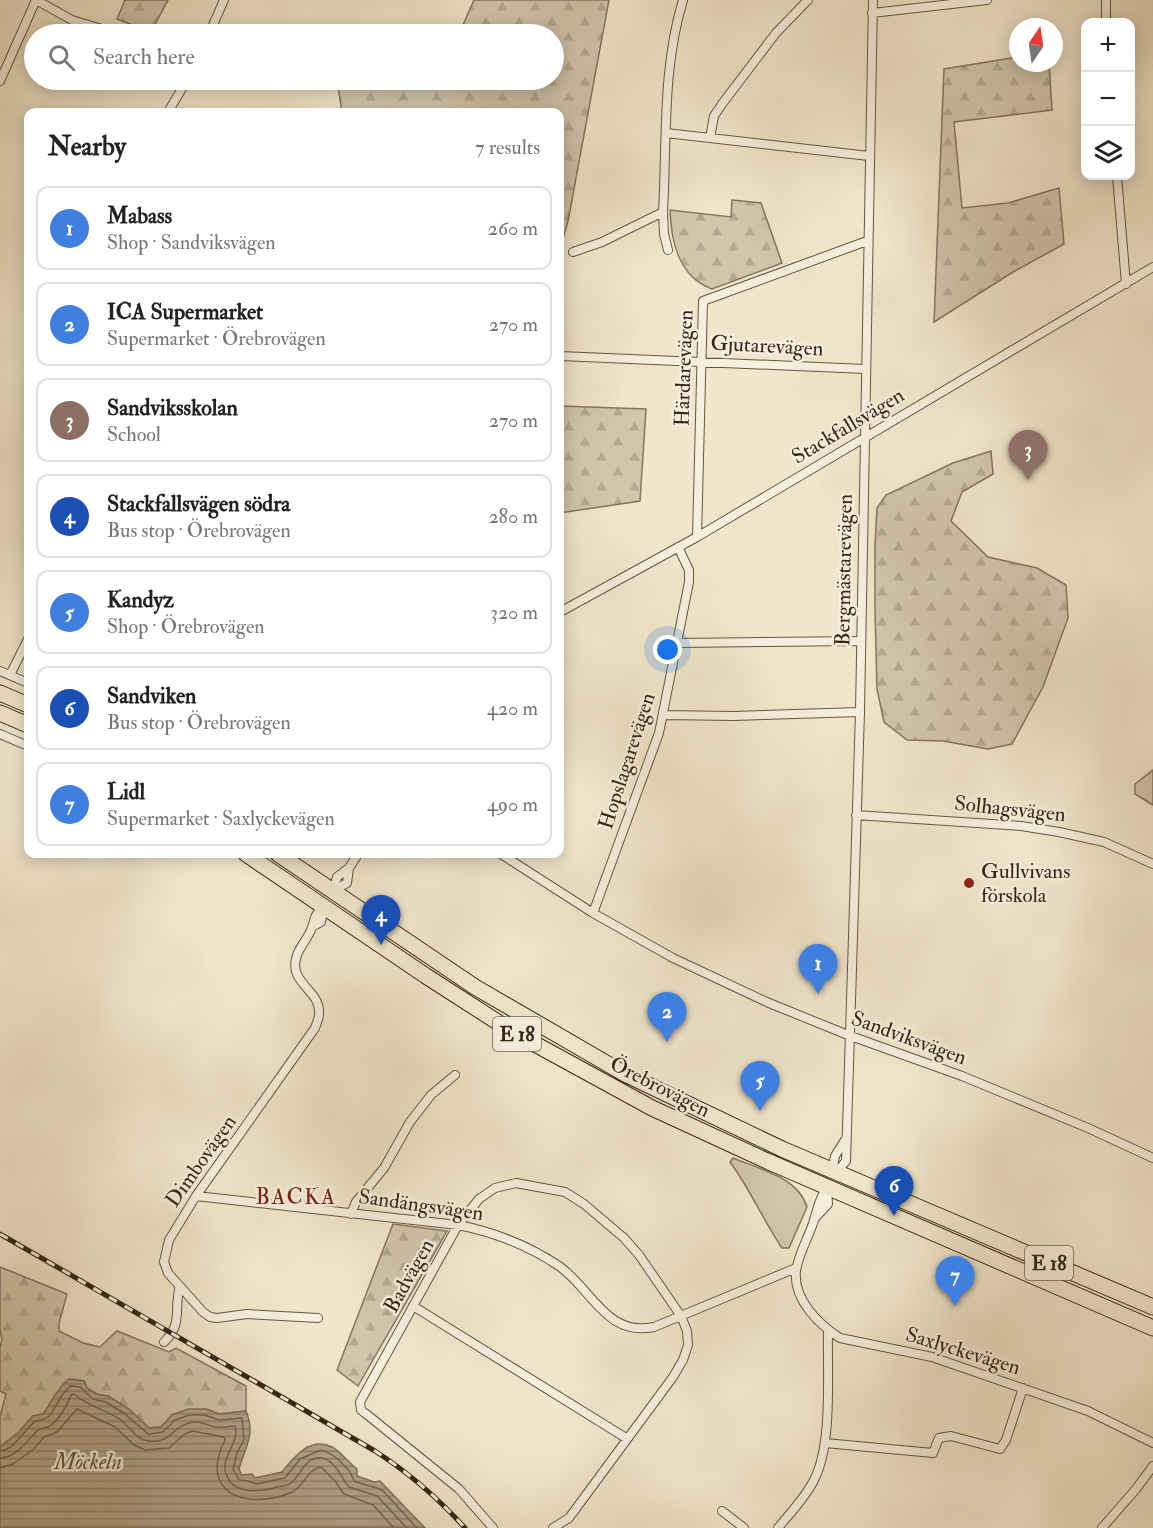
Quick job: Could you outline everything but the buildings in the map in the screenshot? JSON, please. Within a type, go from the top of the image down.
[{"type":"highway","points":[[0,693],[24,703]]},
{"type":"highway","points":[[0,713],[24,722]]},
{"type":"highway","name":"Örebrovägen","points":[[252,858],[513,1032],[686,1125],[1153,1328]]},
{"type":"highway","name":"Örebrovägen","points":[[284,858],[475,987],[624,1074],[720,1121],[832,1171],[1153,1307]]},
{"type":"highway","points":[[324,907],[333,891]]},
{"type":"highway","points":[[827,1187],[832,1171]]},
{"type":"street","points":[[25,24],[36,0],[72,20],[85,24]]},
{"type":"street","points":[[213,24],[224,0]]},
{"type":"street","points":[[668,250],[664,234],[663,212],[670,55],[673,34],[683,0]]},
{"type":"street","points":[[710,138],[714,116],[722,104],[776,33],[808,0]]},
{"type":"street","name":"Bergmästarevägen","points":[[832,1171],[841,1167],[846,1161],[848,1035],[860,712],[873,0]]},
{"type":"street","points":[[872,13],[987,0]]},
{"type":"street","points":[[1106,0],[1106,18]]},
{"type":"street","points":[[0,81],[24,27]]},
{"type":"street","points":[[170,108],[181,90]]},
{"type":"street","points":[[666,133],[869,156]]},
{"type":"street","points":[[1117,180],[1126,284]]},
{"type":"street","points":[[573,252],[602,242],[663,212]]},
{"type":"street","name":"Härdarevägen","points":[[697,537],[703,301],[867,241]]},
{"type":"street","name":"Stackfallsvägen","points":[[564,610],[697,537],[1153,267]]},
{"type":"street","name":"Gjutarevägen","points":[[564,356],[865,369]]},
{"type":"street","name":"Hopslagarevägen","points":[[593,913],[654,751],[664,715],[689,582],[689,570],[678,547]]},
{"type":"street","points":[[678,643],[861,641]]},
{"type":"street","points":[[10,675],[24,647]]},
{"type":"street","points":[[0,671],[24,681]]},
{"type":"street","points":[[664,715],[734,716],[860,712]]},
{"type":"street","points":[[0,734],[24,744]]},
{"type":"street","name":"Solhagsvägen","points":[[856,815],[1021,826],[1059,832],[1104,842],[1153,864]]},
{"type":"street","points":[[333,891],[347,883],[349,868],[355,858]]},
{"type":"street","name":"Sandviksvägen","points":[[508,858],[593,913],[673,958],[769,1003],[848,1035],[962,1076],[1153,1158]]},
{"type":"street","points":[[518,864],[519,858]]},
{"type":"street","name":"Dimbovägen","points":[[318,1318],[247,1314],[210,1317],[168,1273],[164,1262],[169,1240],[196,1196],[315,1028],[320,1013],[316,999],[299,980],[295,969],[297,956],[312,927],[313,918],[324,907]]},
{"type":"street","points":[[351,1214],[356,1202],[384,1168],[410,1122],[431,1095],[455,1075]]},
{"type":"street","name":"Badvägen","points":[[493,1528],[459,1489],[361,1410],[360,1402],[458,1225],[479,1199],[495,1188],[516,1184],[565,1192],[606,1221],[639,1256],[681,1316]]},
{"type":"street","points":[[796,1268],[815,1218],[828,1204],[827,1187]]},
{"type":"street","name":"Sandängsvägen","points":[[196,1196],[458,1225],[503,1237],[558,1266],[577,1282],[600,1309],[621,1325],[642,1329],[681,1316],[796,1268]]},
{"type":"street","name":"Saxlyckevägen","points":[[796,1268],[796,1283],[801,1299],[828,1330],[840,1338],[932,1357],[1088,1411],[1153,1443]]},
{"type":"street","points":[[165,1342],[179,1318],[177,1298],[180,1286]]},
{"type":"street","points":[[413,1306],[626,1438]]},
{"type":"street","points":[[553,1528],[569,1518],[683,1360],[688,1345],[687,1331],[681,1316]]},
{"type":"street","points":[[778,1528],[814,1481],[825,1443],[828,1330]]},
{"type":"street","points":[[825,1443],[933,1453],[939,1438],[951,1436],[1000,1449],[1006,1440],[1023,1388]]},
{"type":"street","points":[[1102,1528],[1136,1490],[1153,1466]]},
{"type":"street","points":[[722,1511],[744,1528]]},
{"type":"green space","points":[[125,0],[168,0],[155,24],[130,24],[117,19]]},
{"type":"green space","points":[[474,0],[609,0],[564,235],[564,108],[341,108],[339,90],[564,90],[564,24],[463,24]]},
{"type":"green space","points":[[1009,58],[1009,72],[1050,72],[1052,110],[954,122],[962,208],[1008,203],[1059,188],[1064,244],[1013,272],[934,322],[944,69]]},
{"type":"green space","points":[[732,200],[761,203],[782,263],[712,289],[701,284],[684,267],[672,235],[670,210],[731,217]]},
{"type":"green space","points":[[564,406],[646,409],[640,501],[564,512]]},
{"type":"green space","points":[[991,451],[993,474],[962,492],[951,521],[988,557],[1037,568],[1066,585],[1068,618],[1043,687],[1012,744],[988,749],[943,741],[907,740],[884,722],[877,689],[875,546],[877,508],[886,495],[953,463]]},
{"type":"green space","points":[[1153,770],[1153,805],[1135,794],[1135,784]]},
{"type":"green space","points":[[733,1158],[776,1175],[795,1188],[802,1197],[807,1207],[789,1248],[782,1248],[775,1237],[730,1162]]},
{"type":"green space","points":[[393,1224],[447,1231],[358,1386],[337,1370]]},
{"type":"green space","points":[[0,1267],[67,1294],[59,1331],[83,1343],[100,1347],[117,1331],[169,1352],[176,1348],[246,1386],[246,1411],[219,1414],[206,1409],[172,1415],[161,1427],[149,1428],[129,1409],[108,1396],[97,1394],[87,1388],[84,1381],[69,1379],[43,1414],[33,1416],[19,1432],[0,1447],[0,1417],[6,1394],[0,1391],[2,1340]]},
{"type":"water","name":"Möckeln","points":[[69,1379],[84,1381],[87,1388],[96,1394],[108,1396],[129,1409],[149,1428],[161,1427],[172,1415],[188,1409],[206,1409],[219,1414],[246,1411],[250,1434],[239,1469],[242,1475],[252,1474],[255,1478],[282,1472],[303,1450],[317,1444],[324,1444],[335,1449],[357,1469],[357,1476],[374,1482],[380,1481],[425,1528],[0,1528],[0,1447],[19,1432],[33,1416],[43,1414]]},
{"type":"railway","points":[[0,1234],[375,1451],[423,1487],[465,1528]]},
{"type":"place","name":"Sandviksskolan","points":[[1028,480]]},
{"type":"place","name":"Gullvivans förskola","points":[[969,883]]},
{"type":"place","name":"Stackfallsvägen södra","points":[[381,945]]},
{"type":"place","name":"Mabass","points":[[818,994]]},
{"type":"place","name":"ICA Supermarket","points":[[667,1042]]},
{"type":"place","name":"Kandyz","points":[[760,1111]]},
{"type":"place","name":"Sandviken","points":[[894,1216]]},
{"type":"place","name":"Lidl","points":[[955,1306]]},
{"type":"district","name":"BACKA","points":[[296,1197]]}]
